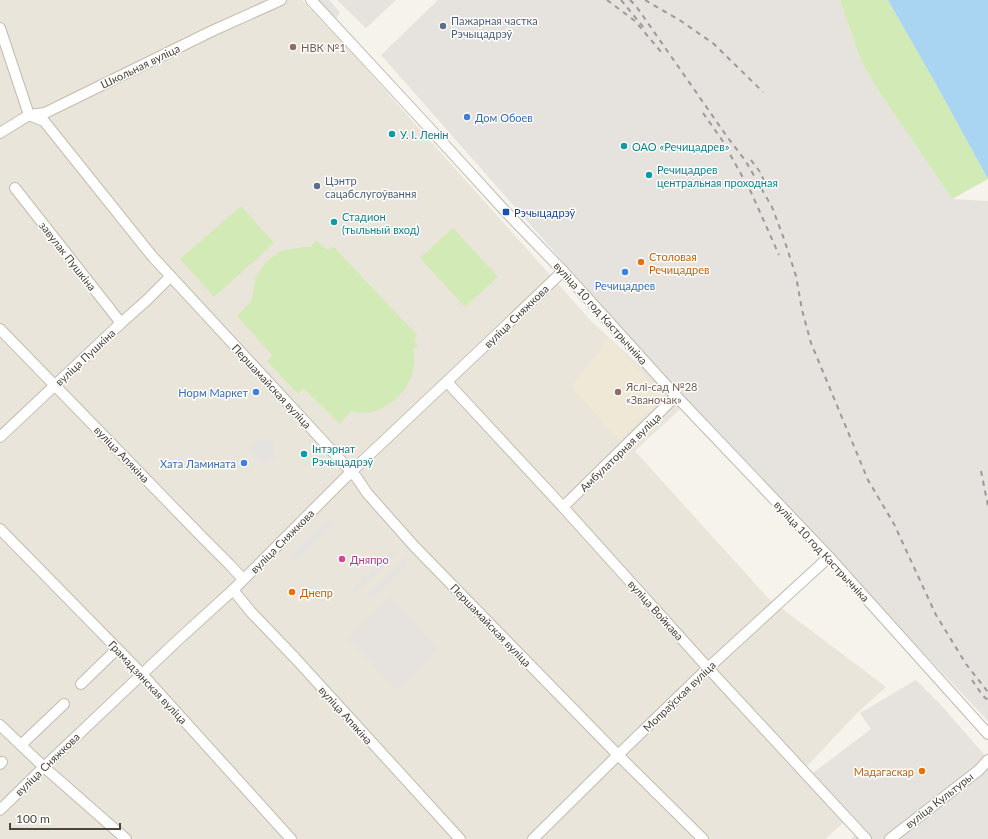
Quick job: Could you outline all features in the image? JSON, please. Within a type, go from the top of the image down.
[{"type":"street","name":"Школьная вуліца","points":[[0,133],[29,114],[45,112],[212,31],[281,0]]},
{"type":"street","name":"вуліца 10 год Кастрычніка","points":[[311,0],[424,120],[506,212],[563,271],[676,396],[829,557],[988,734]]},
{"type":"street","points":[[0,28],[29,114]]},
{"type":"street","name":"Першамайская вуліца","points":[[29,114],[44,121],[170,277],[357,478],[366,494],[414,546],[618,755],[703,839]]},
{"type":"street","name":"завулак Пушкіна","points":[[15,188],[121,323]]},
{"type":"street","name":"вуліца Сняжкова","points":[[0,810],[178,640],[233,590],[351,472],[563,271]]},
{"type":"street","name":"вуліца Пушкіна","points":[[0,437],[170,277]]},
{"type":"street","name":"вуліца Апякіна","points":[[0,329],[243,580]]},
{"type":"street","name":"вуліца Войкава","points":[[447,382],[866,839]]},
{"type":"street","name":"Амбулаторная вуліца","points":[[563,507],[676,396]]},
{"type":"street","name":"Грамадзянская вуліца","points":[[0,529],[142,674],[291,839]]},
{"type":"street","name":"Мопраўская вуліца","points":[[532,839],[708,668],[829,557]]},
{"type":"street","name":"вуліца Апякіна","points":[[233,590],[251,612],[460,839]]},
{"type":"street","points":[[81,684],[117,649]]},
{"type":"street","points":[[21,745],[64,704]]},
{"type":"street","points":[[0,725],[44,767],[126,839]]},
{"type":"street","name":"вуліца Культуры","points":[[890,839],[979,770],[988,760]]},
{"type":"shaded area","points":[[0,0],[302,0],[350,51],[593,323],[669,392],[680,409],[635,451],[768,598],[886,687],[856,714],[800,774],[843,823],[825,839],[0,839]]},
{"type":"shaded area","points":[[318,0],[329,0],[340,12],[336,19]]},
{"type":"shaded area","points":[[337,0],[396,0],[366,28]]},
{"type":"shaded area","name":"Рэчыцадрэў","points":[[438,0],[840,0],[861,61],[880,93],[952,199],[988,201],[988,721],[667,382],[696,363],[668,381],[381,55]]},
{"type":"shaded area","name":"Яслі-сад №28 «Званочак»","points":[[609,338],[665,398],[619,440],[571,387]]},
{"type":"shaded area","points":[[262,439],[273,440],[275,458],[265,466],[248,447]]},
{"type":"shaded area","points":[[326,519],[333,522],[295,562],[290,556]]},
{"type":"shaded area","points":[[394,550],[397,554],[355,592],[352,589]]},
{"type":"shaded area","points":[[407,557],[410,560],[371,600],[367,596]]},
{"type":"shaded area","points":[[391,596],[438,649],[397,690],[347,638]]},
{"type":"shaded area","points":[[916,680],[940,704],[988,759],[988,839],[851,839],[862,829],[813,773],[871,729],[860,713]]},
{"type":"green space","points":[[840,0],[888,0],[988,179],[952,199],[880,93],[861,61]]},
{"type":"green space","points":[[241,206],[274,243],[214,297],[180,259]]},
{"type":"green space","points":[[453,228],[498,277],[465,307],[420,258]]},
{"type":"green space","points":[[316,240],[328,250],[333,246],[417,335],[414,340],[418,346],[413,348],[414,360],[412,373],[405,389],[399,396],[392,402],[376,411],[367,413],[351,411],[340,424],[304,389],[298,394],[267,361],[272,355],[237,316],[252,300],[255,279],[264,264],[280,251],[311,247]]},
{"type":"water","points":[[888,0],[988,0],[988,179],[932,77]]},
{"type":"railway","points":[[607,0],[635,21],[662,53]]},
{"type":"railway","points":[[621,0],[644,28]]},
{"type":"railway","points":[[630,0],[636,6],[745,160],[772,207],[796,276],[802,310],[811,343],[868,480],[894,524],[936,615],[966,664],[988,692]]},
{"type":"railway","points":[[645,0],[681,21],[714,44],[763,92]]},
{"type":"railway","points":[[703,113],[722,140],[751,192],[779,255]]},
{"type":"railway","points":[[751,160],[760,172],[767,187]]},
{"type":"railway","points":[[981,471],[988,506]]},
{"type":"railway","points":[[972,680],[983,696],[988,700]]},
{"type":"place","name":"Пажарная частка Рэчыцадрэў","points":[[443,26]]},
{"type":"place","name":"НВК №1","points":[[293,47]]},
{"type":"place","name":"Дом Обоев","points":[[467,117]]},
{"type":"place","name":"У. І. Ленін","points":[[392,134]]},
{"type":"place","name":"ОАО «Речицадрев»","points":[[624,146]]},
{"type":"place","name":"Речицадрев центральная проходная","points":[[649,175]]},
{"type":"place","name":"Цэнтр сацабслугоўвання","points":[[317,186]]},
{"type":"place","name":"Рэчыцадрэў","points":[[506,212]]},
{"type":"place","name":"Стадион (тыльный вход)","points":[[334,222]]},
{"type":"place","name":"Столовая Речицадрев","points":[[641,262]]},
{"type":"place","name":"Речицадрев","points":[[625,272]]},
{"type":"place","name":"Норм Маркет","points":[[256,392]]},
{"type":"place","name":"Яслі-сад №28 «Званочак»","points":[[618,392]]},
{"type":"place","name":"Інтэрнат Рэчыцадрэў","points":[[304,454]]},
{"type":"place","name":"Хата Ламината","points":[[244,463]]},
{"type":"place","name":"Дняпро","points":[[342,559]]},
{"type":"place","name":"Днепр","points":[[292,592]]},
{"type":"place","name":"Мадагаскар","points":[[922,771]]}]
